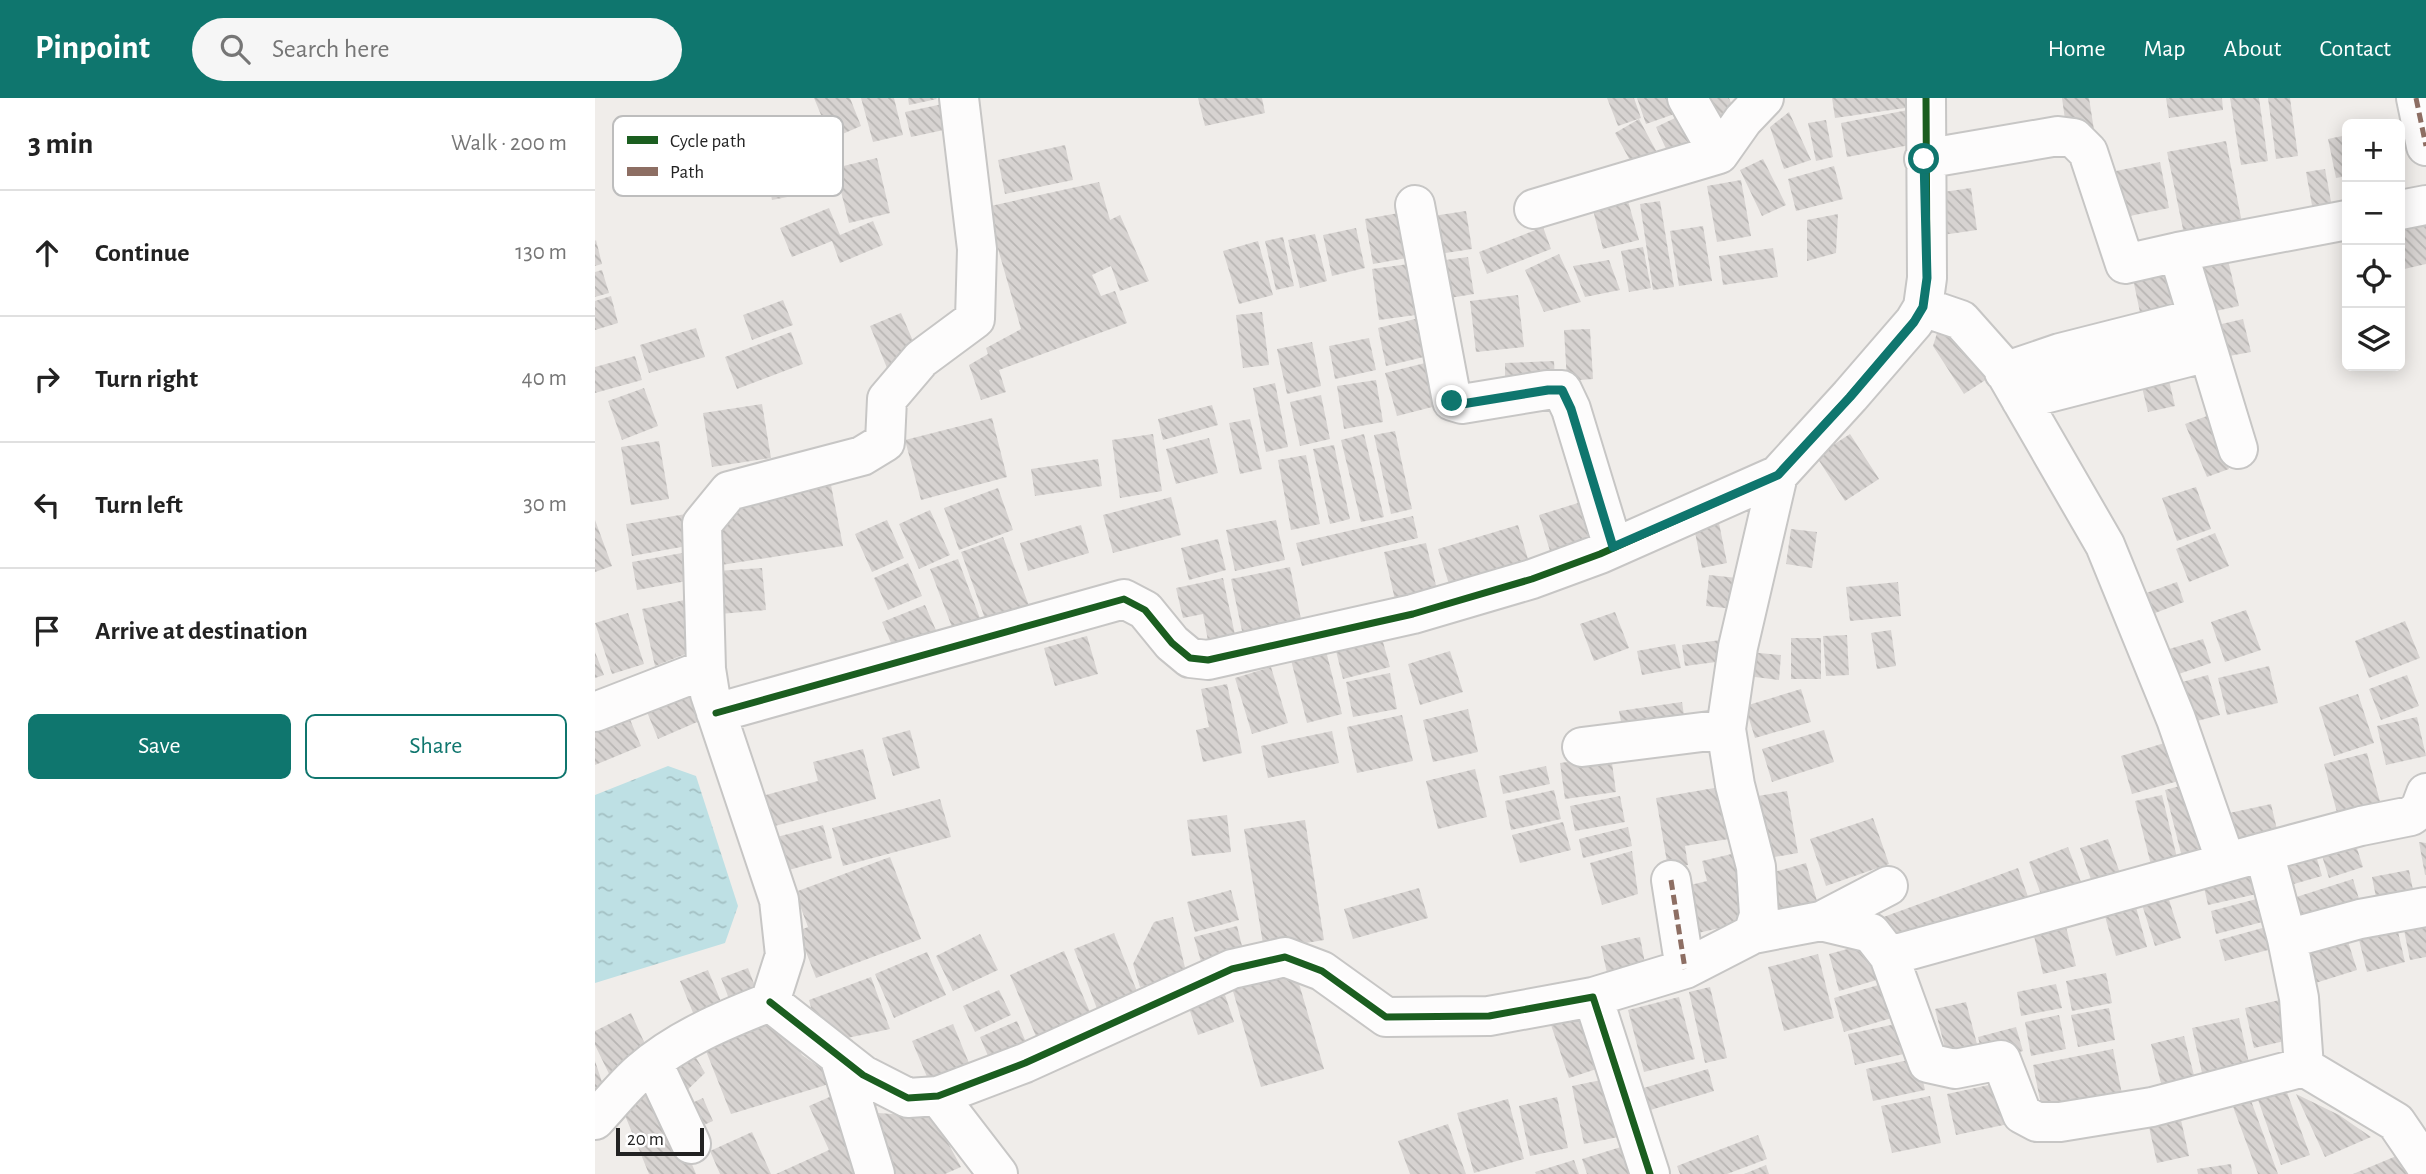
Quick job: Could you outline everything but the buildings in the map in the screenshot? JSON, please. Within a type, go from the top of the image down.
[{"type":"street","points":[[595,1120],[640,1072],[653,1063],[706,1028],[770,1002],[786,955],[779,900],[710,694],[706,669],[702,524],[729,491],[862,456],[885,442],[887,399],[921,359],[975,319],[977,249],[958,98]]},
{"type":"street","points":[[1687,98],[1719,154]]},
{"type":"street","points":[[1534,209],[1719,154],[1743,120],[1764,98]]},
{"type":"street","points":[[716,713],[1124,598],[1145,610],[1172,643],[1190,658],[1208,660],[1413,614],[1532,579],[1778,475],[1850,397],[1914,322],[1923,307],[1927,278],[1924,159],[1926,98]]},
{"type":"street","points":[[2416,98],[2426,146]]},
{"type":"street","points":[[1924,159],[2058,136],[2074,138],[2088,152],[2125,264],[2342,221]]},
{"type":"street","points":[[1415,205],[1452,401],[1462,404],[1562,390],[1571,409],[1613,547]]},
{"type":"street","points":[[2405,209],[2426,205]]},
{"type":"street","points":[[2178,252],[2238,449]]},
{"type":"street","points":[[1923,307],[1961,320],[2013,386],[2105,545],[2175,719],[2226,862]]},
{"type":"street","points":[[2013,386],[2060,353],[2203,335]]},
{"type":"street","points":[[1753,934],[1759,915],[1756,867],[1735,785],[1727,729],[1738,647],[1778,475]]},
{"type":"street","points":[[595,712],[706,669]]},
{"type":"street","points":[[1582,747],[1727,729]]},
{"type":"street","points":[[1889,956],[2226,862],[2361,826],[2411,816],[2420,809],[2426,793]]},
{"type":"street","points":[[2264,852],[2299,998],[2304,1067]]},
{"type":"street","points":[[1671,880],[1685,968]]},
{"type":"street","points":[[770,1002],[863,1075],[908,1098],[938,1096],[1025,1063],[1232,969],[1285,957],[1322,971],[1386,1017],[1489,1016],[1593,997],[1685,968],[1753,934],[1821,922],[1888,887]]},
{"type":"street","points":[[2287,939],[2360,919],[2426,907]]},
{"type":"street","points":[[1821,922],[1871,933],[1889,956],[1928,1063],[1955,1069],[2001,1060],[2022,1114],[2037,1122],[2060,1122],[2152,1107],[2304,1067],[2396,1122],[2426,1166]]},
{"type":"street","points":[[1593,997],[1650,1174]]},
{"type":"street","points":[[839,1056],[875,1174]]},
{"type":"street","points":[[653,1063],[691,1144]]},
{"type":"street","points":[[938,1096],[998,1174]]},
{"type":"water","points":[[668,766],[696,776],[738,906],[725,943],[595,983],[595,795]]},
{"type":"marked path","points":[[2416,98],[2426,146]]},
{"type":"marked path","points":[[1671,880],[1685,969]]},
{"type":"cycle path","points":[[716,713],[1124,599],[1145,610],[1172,643],[1190,658],[1208,660],[1413,614],[1532,579],[1600,554],[1778,475],[1914,322],[1923,307],[1927,278],[1926,98]]},
{"type":"cycle path","points":[[770,1002],[863,1075],[908,1098],[938,1096],[1025,1063],[1232,969],[1285,957],[1322,971],[1386,1017],[1489,1016],[1593,997],[1650,1174]]},
{"type":"route","points":[[1452,401],[1462,404],[1562,390],[1571,409],[1613,547],[1778,475],[1850,397],[1914,322],[1923,307],[1927,278],[1924,159]]}]
